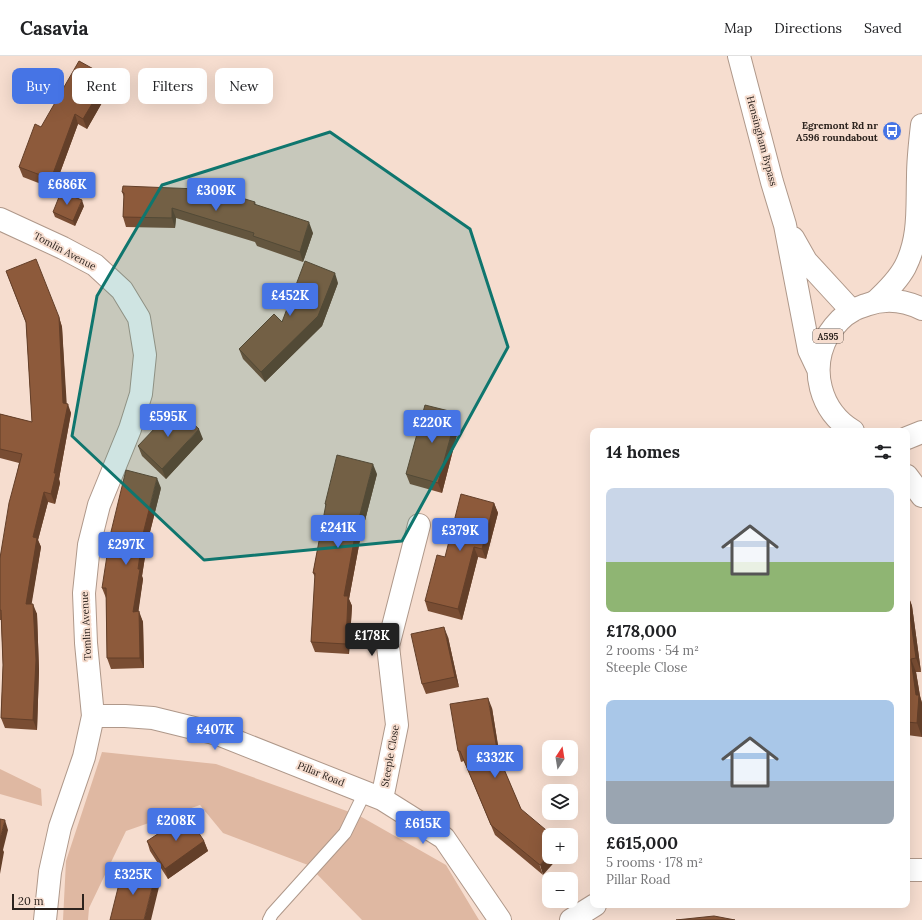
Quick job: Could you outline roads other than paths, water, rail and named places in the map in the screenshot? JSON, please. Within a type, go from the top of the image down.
[{"type":"main road","name":"Hensingham Bypass","points":[[739,56],[772,182],[785,225],[809,350],[818,369]]},
{"type":"main road","points":[[876,302],[897,280],[905,268],[912,252],[918,217],[919,146],[922,125]]},
{"type":"main road","points":[[918,217],[922,239]]},
{"type":"main road","name":"Tomlin Avenue","points":[[0,219],[63,248],[95,265],[122,290],[139,318],[145,355],[141,394],[130,429],[99,505],[89,545],[84,593],[84,614],[93,716],[84,757],[60,827],[50,872],[45,920]]},
{"type":"main road","name":"Hensingham Bypass","points":[[785,225],[806,261],[852,311]]},
{"type":"main road","name":"A595","points":[[848,428],[837,418],[829,407],[823,396],[819,382],[818,369],[822,349],[831,330],[840,320],[852,311],[876,302],[889,300],[902,302],[922,309]]},
{"type":"main road","points":[[910,437],[922,432]]},
{"type":"main road","points":[[910,480],[922,496]]},
{"type":"main road","name":"Steeple Close","points":[[373,796],[397,725],[388,646],[419,525]]},
{"type":"main road","name":"Pillar Road","points":[[93,716],[152,718],[218,734],[337,780],[373,796],[444,838],[500,920]]},
{"type":"main road","points":[[910,870],[922,870]]},
{"type":"main road","points":[[571,920],[590,908]]},
{"type":"lane","points":[[269,920],[272,914],[345,833],[373,796]]},
{"type":"place","name":"Egremont Rd nr A596 roundabout","points":[[892,131]]}]
